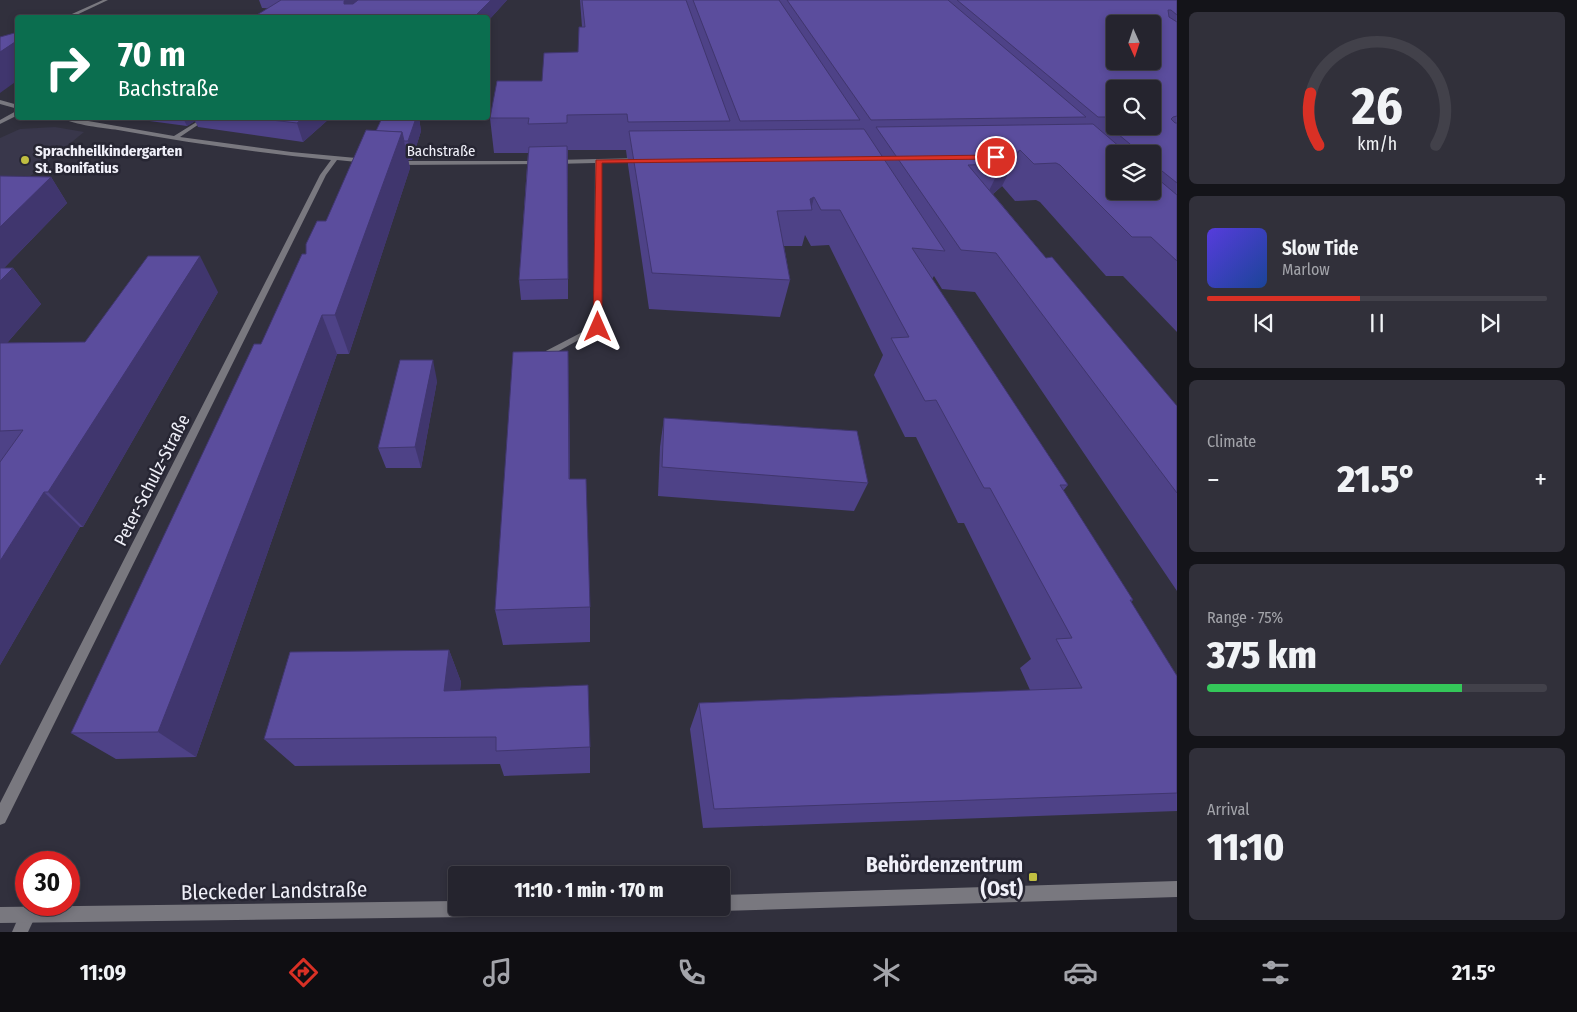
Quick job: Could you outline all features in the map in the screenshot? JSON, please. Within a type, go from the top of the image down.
[{"type":"street","points":[[72,15],[106,0]]},
{"type":"street","points":[[0,102],[15,106]]},
{"type":"street","points":[[0,122],[15,114]]},
{"type":"street","points":[[76,120],[174,138],[375,162]]},
{"type":"street","points":[[174,138],[203,120]]},
{"type":"street","name":"Peter-Schulz-Straße","points":[[0,818],[323,175],[336,158]]},
{"type":"street","name":"Bachstraße","points":[[390,163],[456,164],[652,160]]},
{"type":"street","points":[[545,356],[598,327],[598,161]]},
{"type":"street","points":[[730,903],[1177,889]]},
{"type":"street","name":"Bleckeder Landstraße","points":[[80,914],[448,909]]},
{"type":"street","name":"Bleckeder Landstraße","points":[[0,915],[15,915]]},
{"type":"street","points":[[20,932],[28,916]]},
{"type":"shaded area","name":"Sprachheilkindergarten St. Bonifatius","points":[[55,127],[84,132],[23,182],[0,182],[0,138],[20,129]]},
{"type":"building","points":[[281,0],[346,0],[344,4],[353,4],[358,0],[491,0],[476,15],[257,15]]},
{"type":"building","points":[[582,0],[686,0],[730,121],[628,122],[627,114],[567,115],[567,123],[528,124],[529,118],[490,118],[497,81],[542,81],[544,53],[578,52],[579,27],[585,27]]},
{"type":"building","points":[[693,0],[779,0],[860,120],[740,121]]},
{"type":"building","points":[[787,0],[948,0],[1086,117],[871,120]]},
{"type":"building","points":[[957,0],[1177,0],[1177,15],[1168,10],[1169,17],[1177,22],[1177,116],[1171,119],[1177,123],[1177,183],[1161,170],[1161,145],[1131,145],[1119,135],[1161,135],[1161,80],[1106,80],[1106,117],[1098,117]]},
{"type":"building","points":[[15,33],[15,42],[0,52],[0,37]]},
{"type":"building","points":[[271,120],[301,120],[297,123]]},
{"type":"building","points":[[381,120],[415,120],[408,141],[404,141],[402,132],[376,131]]},
{"type":"building","points":[[1093,124],[1118,145],[1106,145],[1106,200],[1161,200],[1161,182],[1177,195],[1177,261],[1151,237],[1132,237],[1056,163],[1034,164],[1020,150],[1002,164],[968,165],[1046,258],[1052,257],[1177,406],[1177,493],[996,253],[961,250],[876,127]]},
{"type":"building","points":[[864,129],[945,251],[912,248],[1068,485],[1060,485],[1133,600],[1130,600],[1177,676],[1177,793],[714,809],[699,703],[1082,688],[1056,639],[1072,638],[990,488],[984,488],[936,400],[925,401],[891,338],[909,337],[840,210],[821,210],[814,197],[810,199],[812,210],[777,211],[790,280],[652,273],[629,131]]},
{"type":"building","points":[[366,130],[402,132],[335,315],[322,315],[158,732],[71,733],[254,344],[261,344],[302,254],[306,254],[306,244],[317,221],[326,221]]},
{"type":"building","points":[[567,146],[568,279],[519,280],[529,147]]},
{"type":"building","points":[[0,176],[51,177],[0,227]]},
{"type":"building","points":[[148,256],[200,256],[48,492],[44,492],[0,561],[0,462],[23,430],[0,431],[0,343],[85,342]]},
{"type":"building","points":[[0,268],[13,268],[0,281]]},
{"type":"building","points":[[568,351],[569,479],[586,479],[590,607],[495,610],[513,352]]},
{"type":"building","points":[[400,360],[433,360],[415,447],[378,448]]},
{"type":"building","points":[[664,418],[857,431],[868,483],[662,467]]},
{"type":"building","points":[[449,650],[444,691],[588,685],[590,747],[496,751],[496,737],[264,739],[290,652]]},
{"type":"place","name":"Sprachheilkindergarten St. Bonifatius","points":[[25,160]]},
{"type":"place","name":"Behördenzentrum (Ost)","points":[[1033,877]]},
{"type":"route","points":[[598,327],[598,161],[996,157]]}]
